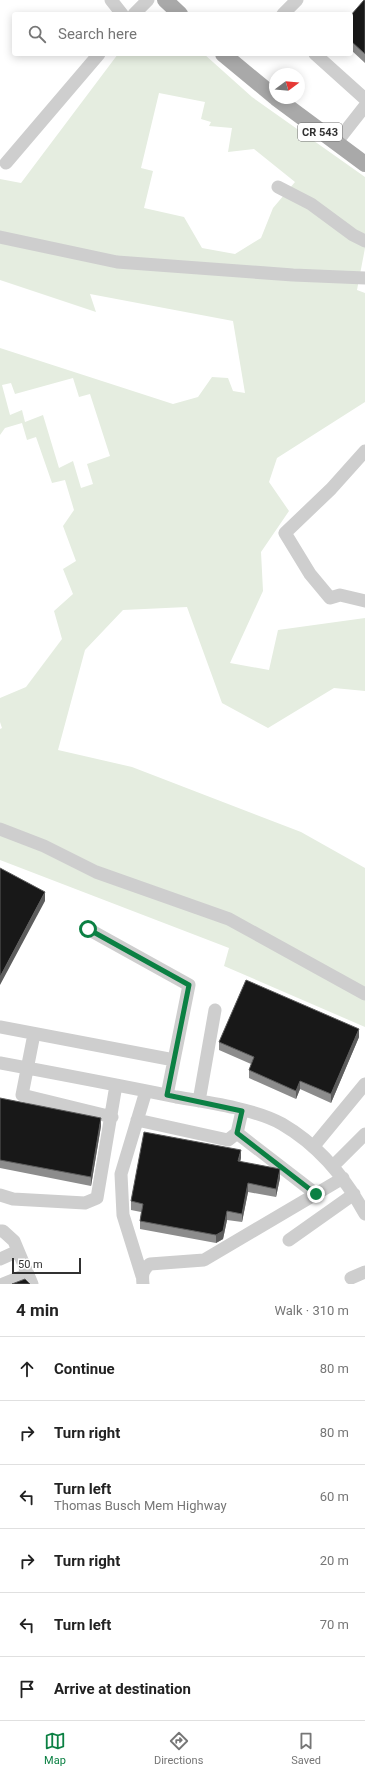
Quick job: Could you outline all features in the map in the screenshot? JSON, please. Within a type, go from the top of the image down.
[{"type":"main road","points":[[165,0],[178,12]]},
{"type":"main road","name":"CR 543","points":[[225,56],[269,92]]},
{"type":"main road","name":"CR 543","points":[[284,104],[365,164]]},
{"type":"street","points":[[111,0],[120,12]]},
{"type":"street","points":[[136,12],[148,0]]},
{"type":"street","points":[[285,12],[297,0]]},
{"type":"street","points":[[6,163],[97,56]]},
{"type":"street","points":[[317,56],[365,99]]},
{"type":"street","points":[[336,143],[365,106]]},
{"type":"street","points":[[278,187],[311,204],[353,235],[365,241]]},
{"type":"street","points":[[0,237],[117,262],[365,278]]},
{"type":"street","points":[[365,452],[331,489],[285,533],[310,574],[330,598],[340,595],[365,601]]},
{"type":"street","points":[[0,829],[44,846],[96,872],[230,919],[365,994]]},
{"type":"street","points":[[88,929],[189,985],[167,1095]]},
{"type":"street","points":[[199,1101],[215,1010]]},
{"type":"street","points":[[0,1027],[174,1060]]},
{"type":"street","points":[[34,1034],[22,1095],[112,1117]]},
{"type":"street","points":[[0,1062],[199,1101],[242,1111],[281,1123],[314,1148],[333,1166],[354,1194],[365,1214]]},
{"type":"street","points":[[314,1148],[365,1084]]},
{"type":"street","points":[[0,1195],[13,1199],[85,1203],[97,1198],[112,1117],[116,1085]]},
{"type":"street","points":[[142,1280],[123,1215],[121,1174],[146,1091]]},
{"type":"street","points":[[137,1120],[228,1140],[237,1133],[242,1111]]},
{"type":"street","points":[[237,1133],[316,1194]]},
{"type":"street","points":[[333,1166],[365,1134]]},
{"type":"street","points":[[142,1280],[145,1268],[150,1264],[204,1260],[343,1178]]},
{"type":"street","points":[[289,1240],[354,1194]]},
{"type":"street","points":[[0,1230],[14,1241],[30,1279],[3,1284]]},
{"type":"street","points":[[0,1259],[18,1251]]},
{"type":"street","points":[[351,1278],[365,1272]]},
{"type":"shaded area","points":[[116,56],[206,56],[252,97],[365,177],[365,248],[357,290],[365,293],[365,402],[277,458],[269,482],[289,511],[261,552],[263,591],[230,663],[269,670],[278,630],[365,618],[365,691],[334,688],[268,728],[222,703],[187,607],[123,610],[85,650],[58,750],[132,767],[301,832],[365,868],[365,1027],[224,966],[229,948],[0,860],[0,729],[2,728],[0,722],[0,698],[26,687],[62,639],[54,611],[73,594],[63,569],[76,561],[63,526],[74,510],[65,480],[52,483],[36,437],[27,440],[22,423],[5,428],[0,435],[0,348],[173,404],[198,397],[212,377],[228,378],[233,391],[245,393],[233,321],[90,294],[96,312],[0,280],[0,179],[21,183]],"holes":[[[159,93],[205,102],[201,119],[211,122],[209,126],[232,128],[228,152],[254,149],[295,182],[273,208],[261,238],[235,254],[202,248],[184,217],[144,208],[153,171],[141,168]],[[73,378],[79,397],[90,394],[110,456],[87,464],[93,484],[81,488],[73,461],[59,468],[43,415],[25,422],[22,410],[10,415],[2,385],[11,383],[15,394]]]},
{"type":"building","points":[[365,0],[365,54],[353,43],[353,13]]},
{"type":"building","points":[[0,868],[45,892],[0,977]]},
{"type":"building","points":[[246,980],[359,1029],[331,1094],[300,1081],[296,1091],[249,1070],[254,1057],[219,1042]]},
{"type":"building","points":[[0,1098],[101,1118],[91,1177],[0,1160]]},
{"type":"building","points":[[144,1132],[241,1150],[238,1161],[280,1169],[276,1189],[248,1183],[242,1214],[227,1211],[223,1231],[216,1235],[140,1221],[143,1204],[131,1201]]},
{"type":"building","points":[[25,1279],[30,1284],[12,1284]]},
{"type":"route","points":[[88,929],[189,985],[167,1095],[206,1102],[242,1111],[237,1133],[316,1194]]}]
